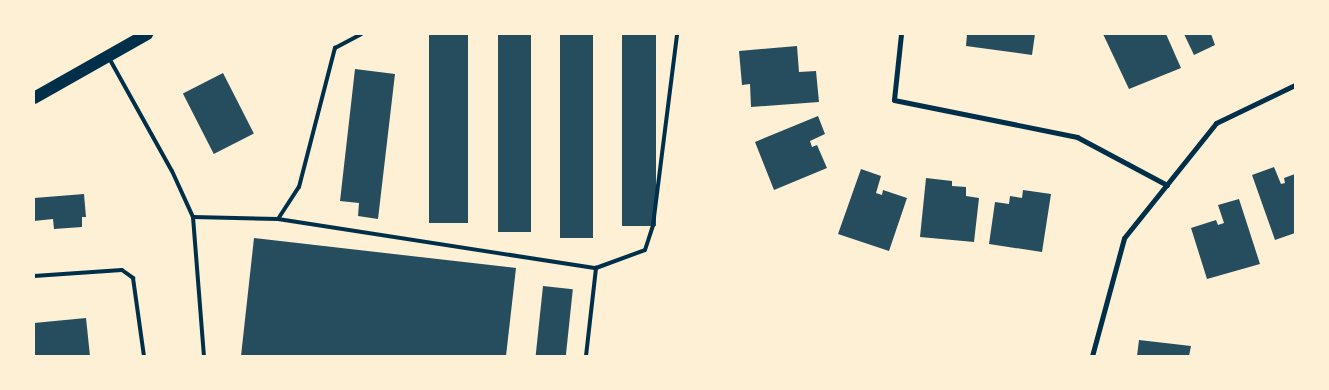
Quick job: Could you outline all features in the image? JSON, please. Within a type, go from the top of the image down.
[{"type":"main road","points":[[34,98],[147,34]]},
{"type":"street","points":[[901,34],[894,100],[1077,137],[1167,185]]},
{"type":"street","points":[[1092,356],[1124,238],[1216,123],[1295,85]]},
{"type":"lane","points":[[278,219],[298,187],[335,48],[361,34]]},
{"type":"lane","points":[[193,217],[278,219],[596,268],[645,250],[653,225],[676,34]]},
{"type":"lane","points":[[108,56],[172,171],[193,217],[204,356]]},
{"type":"lane","points":[[586,356],[596,268]]},
{"type":"lane","points":[[34,276],[122,270],[133,278],[144,356]]},
{"type":"building","points":[[429,34],[468,34],[468,223],[429,223]]},
{"type":"building","points":[[498,34],[531,34],[531,232],[498,232]]},
{"type":"building","points":[[560,34],[593,34],[593,238],[560,238]]},
{"type":"building","points":[[622,34],[656,34],[656,226],[622,226]]},
{"type":"building","points":[[967,34],[1035,34],[1032,55],[966,46]]},
{"type":"building","points":[[1103,34],[1166,34],[1181,68],[1129,89]]},
{"type":"building","points":[[1184,34],[1211,34],[1215,45],[1194,55]]},
{"type":"building","points":[[797,46],[799,72],[816,71],[819,102],[751,107],[750,84],[742,85],[739,51]]},
{"type":"building","points":[[355,69],[395,74],[378,219],[358,216],[359,203],[340,201]]},
{"type":"building","points":[[223,73],[254,134],[214,154],[183,93]]},
{"type":"building","points":[[818,116],[825,134],[810,141],[812,147],[817,145],[827,168],[774,190],[755,142]]},
{"type":"building","points":[[1274,167],[1281,184],[1285,183],[1284,178],[1295,174],[1295,233],[1275,240],[1252,175]]},
{"type":"building","points":[[861,169],[881,176],[876,193],[882,195],[883,190],[907,198],[889,251],[838,234]]},
{"type":"building","points":[[926,178],[952,181],[952,186],[966,187],[966,196],[979,198],[974,242],[920,237]]},
{"type":"building","points":[[1023,190],[1051,194],[1042,252],[989,244],[995,202],[1009,204],[1010,196],[1022,198]]},
{"type":"building","points":[[84,194],[86,217],[82,217],[82,227],[54,229],[53,219],[34,221],[34,198]]},
{"type":"building","points":[[1239,199],[1260,264],[1207,279],[1191,228],[1216,220],[1218,225],[1224,223],[1218,205]]},
{"type":"building","points":[[254,238],[516,268],[506,356],[241,356]]},
{"type":"building","points":[[543,286],[573,289],[566,356],[536,356]]},
{"type":"building","points":[[86,318],[90,356],[34,356],[34,323]]},
{"type":"building","points":[[1139,340],[1191,346],[1189,356],[1137,356]]}]
